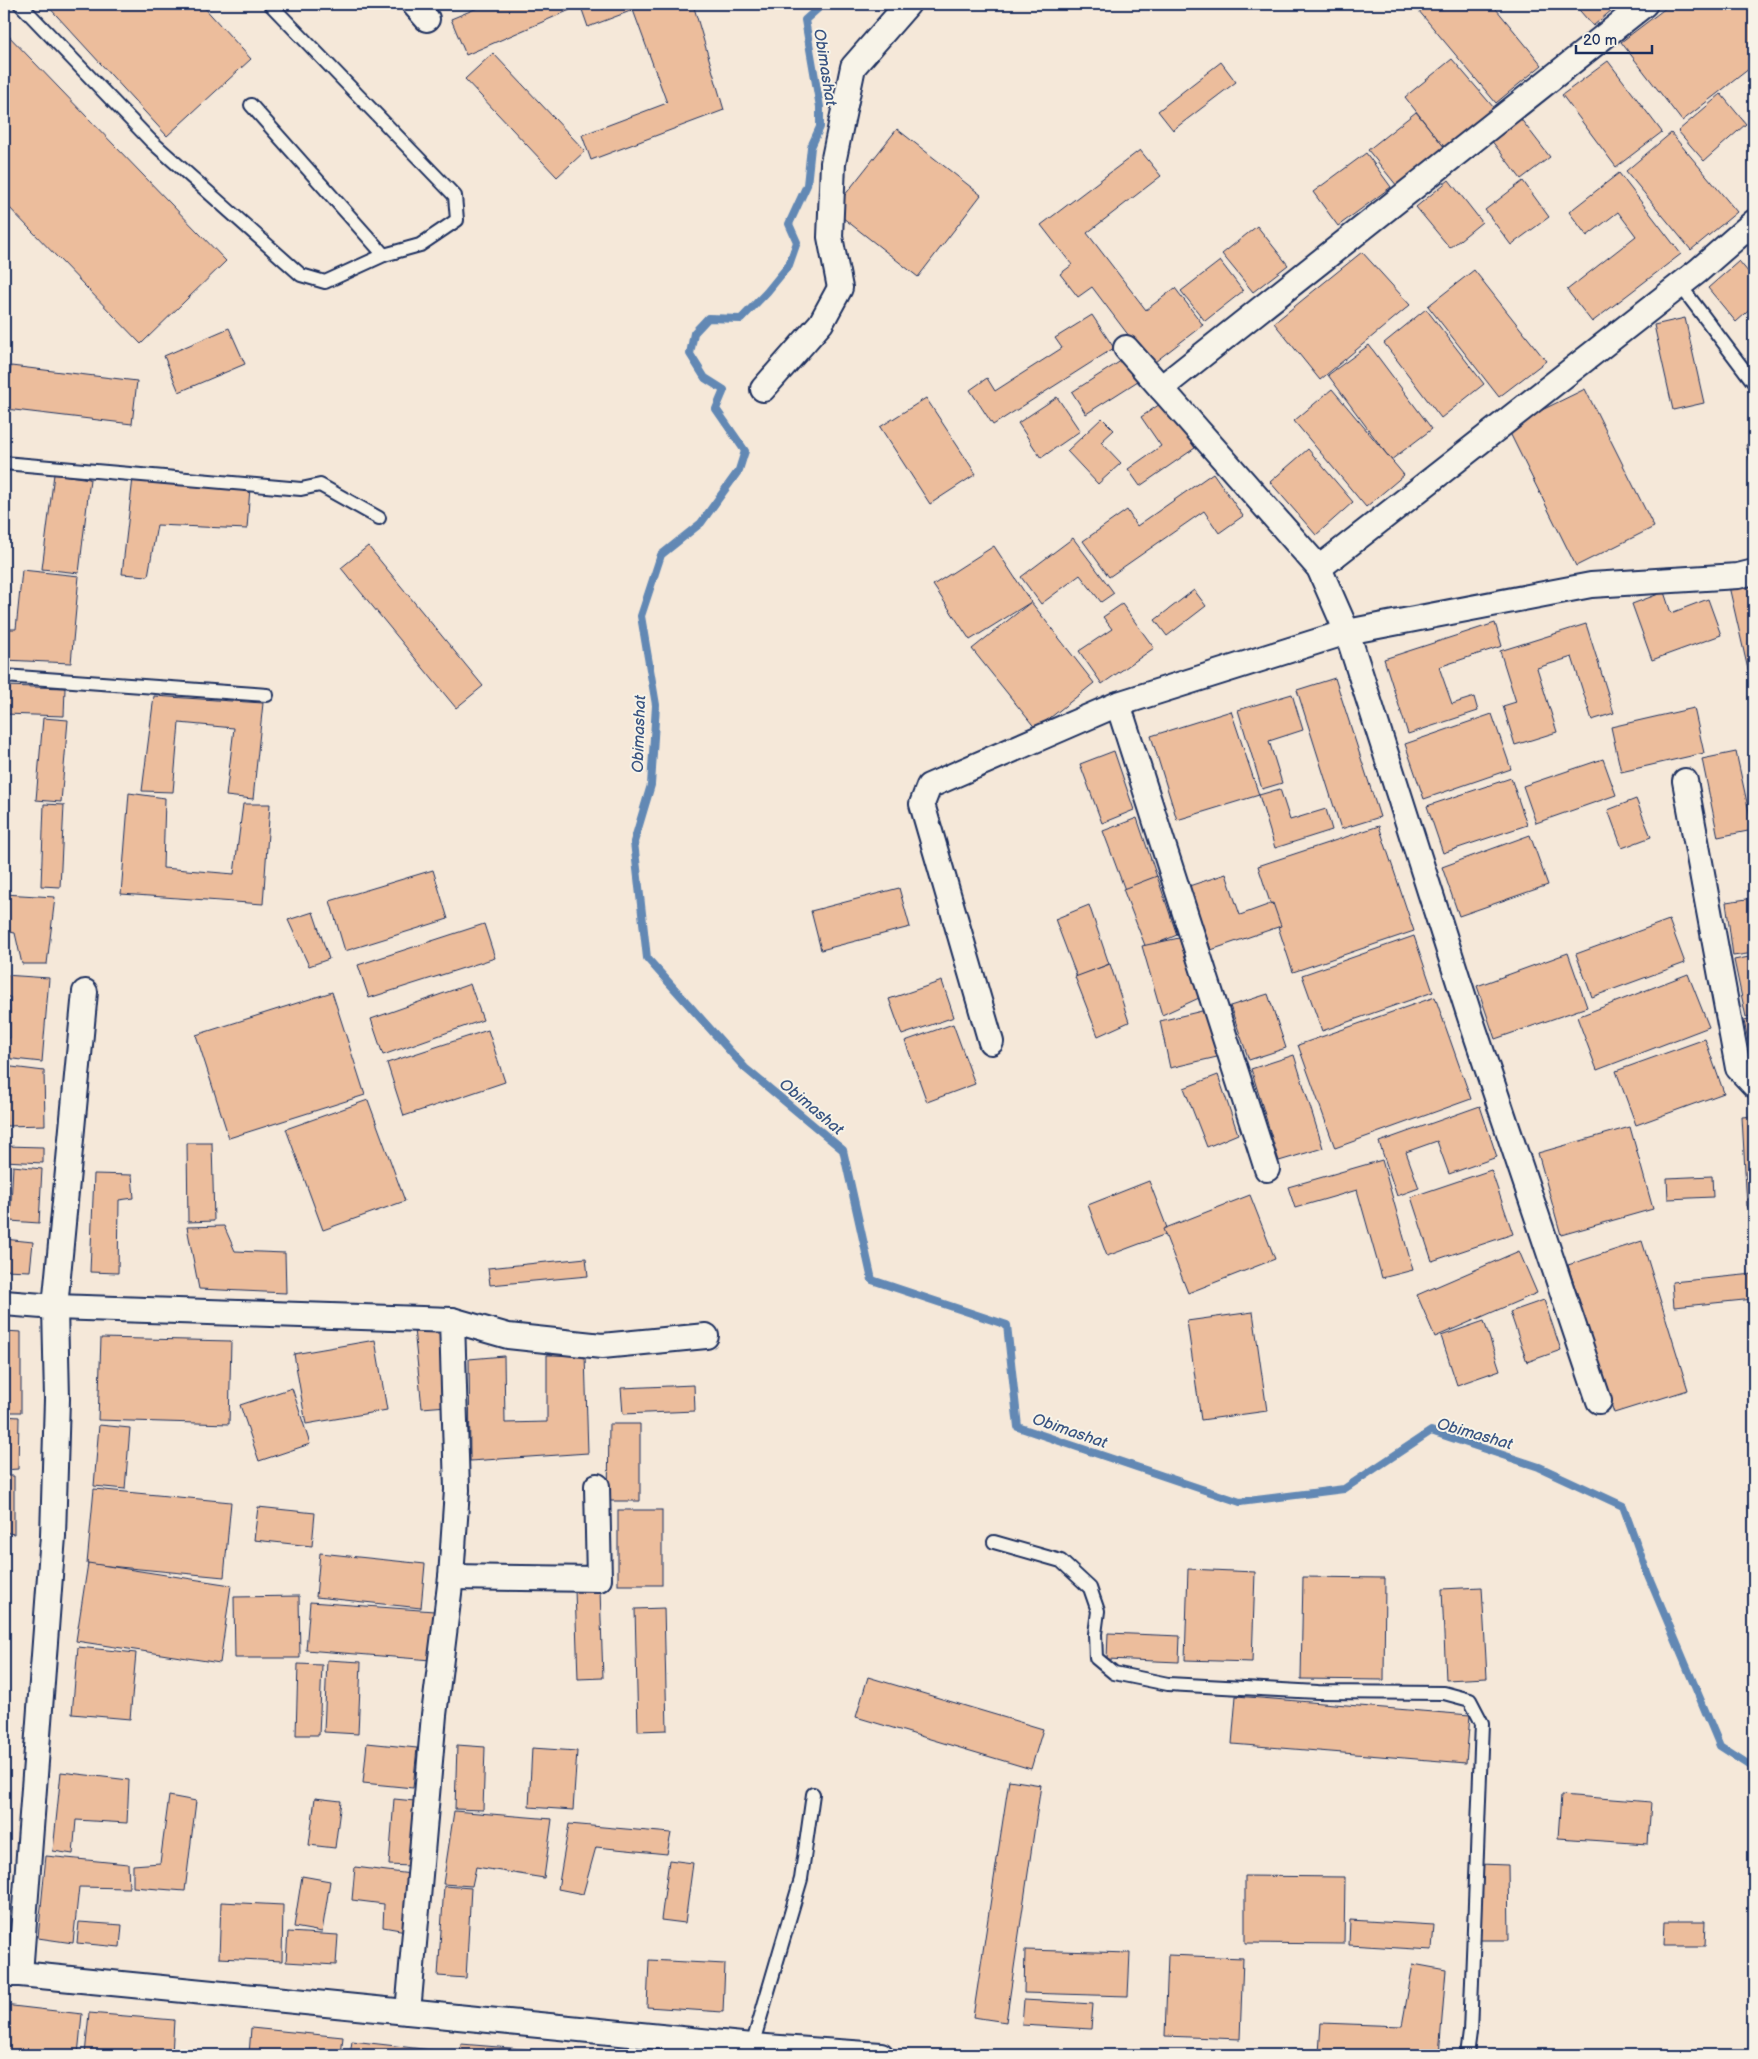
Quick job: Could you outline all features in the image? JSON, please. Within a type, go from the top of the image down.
[{"type":"street","points":[[763,390],[821,323],[840,288],[830,237],[833,163],[853,67],[908,4]]},
{"type":"street","points":[[1161,388],[1645,4]]},
{"type":"street","points":[[1319,568],[1680,285],[1754,222]]},
{"type":"street","points":[[1126,348],[1319,568],[1347,632],[1470,1017],[1599,1401]]},
{"type":"street","points":[[991,1042],[922,804],[929,786],[1118,704],[1347,632],[1591,585],[1738,576],[1754,572]]},
{"type":"street","points":[[1118,704],[1268,1168]]},
{"type":"street","points":[[1685,781],[1738,1068],[1754,1085]]},
{"type":"street","points":[[85,992],[55,1307],[58,1399],[53,1536],[12,1974],[408,2012],[759,2049],[881,2055]]},
{"type":"street","points":[[4,1304],[452,1320],[508,1336],[602,1346],[706,1336]]},
{"type":"street","points":[[408,2012],[434,1715],[451,1577],[457,1490],[452,1320]]},
{"type":"street","points":[[451,1577],[599,1579],[597,1486]]},
{"type":"lane","points":[[20,4],[151,141],[301,275],[325,282],[384,255],[420,245],[457,220],[455,196],[270,4]]},
{"type":"lane","points":[[251,105],[384,255]]},
{"type":"lane","points":[[1680,285],[1754,383]]},
{"type":"lane","points":[[4,464],[301,489],[320,485],[379,518]]},
{"type":"lane","points":[[4,676],[267,695]]},
{"type":"lane","points":[[994,1542],[1061,1562],[1090,1588],[1098,1611],[1095,1634],[1096,1658],[1114,1673],[1168,1684],[1318,1692],[1444,1693],[1470,1700],[1482,1723],[1470,2032],[1467,2055]]},
{"type":"lane","points":[[759,2049],[801,1879],[813,1794]]},
{"type":"building","points":[[46,4],[201,4],[251,59],[167,136]]},
{"type":"building","points":[[487,4],[568,4],[570,10],[466,55],[451,19]]},
{"type":"building","points":[[580,4],[693,4],[724,110],[591,160],[582,135],[667,103],[633,10],[588,27]]},
{"type":"building","points":[[1413,4],[1492,4],[1542,65],[1496,103]]},
{"type":"building","points":[[1574,4],[1619,4],[1593,26]]},
{"type":"building","points":[[1671,4],[1747,4],[1754,14],[1754,65],[1682,121],[1621,42]]},
{"type":"building","points":[[4,31],[226,261],[141,344],[4,202]]},
{"type":"building","points":[[493,53],[585,151],[557,177],[465,79]]},
{"type":"building","points":[[1452,59],[1494,108],[1447,151],[1405,97]]},
{"type":"building","points":[[1608,61],[1662,132],[1616,167],[1562,95]]},
{"type":"building","points":[[1221,62],[1236,82],[1173,130],[1158,111]]},
{"type":"building","points":[[1721,94],[1746,124],[1704,161],[1678,131]]},
{"type":"building","points":[[1416,112],[1445,148],[1397,186],[1368,150]]},
{"type":"building","points":[[1520,118],[1550,157],[1521,179],[1491,140]]},
{"type":"building","points":[[897,129],[981,195],[918,277],[833,210]]},
{"type":"building","points":[[1671,133],[1737,212],[1691,250],[1626,171]]},
{"type":"building","points":[[1140,150],[1161,176],[1087,233],[1146,310],[1175,288],[1203,325],[1151,365],[1092,287],[1078,297],[1060,274],[1072,265],[1041,225]]},
{"type":"building","points":[[1366,153],[1391,187],[1338,226],[1313,192]]},
{"type":"building","points":[[1619,173],[1681,254],[1592,322],[1567,290],[1636,236],[1618,212],[1587,236],[1569,212]]},
{"type":"building","points":[[1449,180],[1482,222],[1450,248],[1416,207]]},
{"type":"building","points":[[1523,181],[1549,217],[1511,245],[1485,210]]},
{"type":"building","points":[[1257,226],[1288,265],[1253,292],[1222,254]]},
{"type":"building","points":[[1362,252],[1410,305],[1320,380],[1274,323]]},
{"type":"building","points":[[1220,261],[1243,291],[1205,321],[1181,291]]},
{"type":"building","points":[[1739,261],[1754,279],[1754,306],[1736,322],[1708,288]]},
{"type":"building","points":[[1474,270],[1546,361],[1499,397],[1428,306]]},
{"type":"building","points":[[1426,309],[1484,384],[1441,418],[1384,343]]},
{"type":"building","points":[[1092,315],[1114,348],[993,425],[970,390],[987,378],[995,391],[1062,348],[1055,338]]},
{"type":"building","points":[[1685,318],[1704,403],[1673,410],[1654,325]]},
{"type":"building","points":[[229,328],[245,364],[179,392],[164,356]]},
{"type":"building","points":[[1369,345],[1432,429],[1391,460],[1328,375]]},
{"type":"building","points":[[1124,359],[1138,381],[1086,414],[1072,392]]},
{"type":"building","points":[[11,366],[137,381],[132,424],[6,409]]},
{"type":"building","points":[[1332,389],[1404,475],[1366,507],[1294,421]]},
{"type":"building","points":[[1585,389],[1654,527],[1576,566],[1507,427]]},
{"type":"building","points":[[1057,397],[1080,431],[1041,458],[1018,423]]},
{"type":"building","points":[[926,398],[976,474],[930,504],[880,427]]},
{"type":"building","points":[[1163,402],[1195,448],[1140,486],[1128,469],[1161,446],[1141,417]]},
{"type":"building","points":[[1102,418],[1114,430],[1101,442],[1121,463],[1098,484],[1067,451]]},
{"type":"building","points":[[1754,440],[1754,477],[1746,445]]},
{"type":"building","points":[[1308,449],[1353,502],[1316,535],[1270,482]]},
{"type":"building","points":[[1213,473],[1243,516],[1219,533],[1204,511],[1109,577],[1083,541],[1127,510],[1137,526]]},
{"type":"building","points":[[54,474],[90,479],[79,573],[42,569]]},
{"type":"building","points":[[133,478],[250,487],[247,529],[157,525],[148,576],[122,574]]},
{"type":"building","points":[[1073,538],[1114,593],[1101,602],[1080,575],[1041,604],[1021,577]]},
{"type":"building","points":[[368,546],[483,686],[456,708],[341,568]]},
{"type":"building","points":[[994,546],[1031,602],[970,640],[933,585]]},
{"type":"building","points":[[22,570],[79,576],[71,663],[4,660],[4,629],[16,629]]},
{"type":"building","points":[[1754,577],[1754,686],[1752,687],[1728,582]]},
{"type":"building","points":[[1194,590],[1206,606],[1167,636],[1155,620]]},
{"type":"building","points":[[1664,592],[1671,613],[1708,599],[1721,635],[1652,660],[1632,604]]},
{"type":"building","points":[[1031,602],[1094,683],[1036,729],[972,649]]},
{"type":"building","points":[[1122,604],[1154,648],[1102,684],[1079,651],[1112,629],[1103,617]]},
{"type":"building","points":[[1495,623],[1502,646],[1439,667],[1452,704],[1474,697],[1478,711],[1408,734],[1384,659]]},
{"type":"building","points":[[1586,624],[1614,713],[1592,720],[1572,657],[1537,668],[1557,732],[1515,745],[1503,706],[1516,702],[1500,651]]},
{"type":"building","points":[[1335,678],[1380,817],[1341,829],[1297,690]]},
{"type":"building","points":[[4,686],[65,688],[64,716],[4,714]]},
{"type":"building","points":[[1292,694],[1303,730],[1269,741],[1282,783],[1262,789],[1238,710]]},
{"type":"building","points":[[154,696],[263,703],[253,799],[226,796],[234,728],[179,723],[173,792],[142,791]]},
{"type":"building","points":[[1694,708],[1704,753],[1621,772],[1611,727]]},
{"type":"building","points":[[1231,711],[1259,795],[1177,820],[1151,736]]},
{"type":"building","points":[[1492,714],[1511,769],[1424,799],[1405,744]]},
{"type":"building","points":[[43,718],[68,720],[61,802],[36,800]]},
{"type":"building","points":[[1114,751],[1134,810],[1102,823],[1080,764]]},
{"type":"building","points":[[1736,752],[1753,830],[1718,837],[1702,759]]},
{"type":"building","points":[[1603,759],[1616,795],[1536,823],[1523,786]]},
{"type":"building","points":[[1511,778],[1527,825],[1443,853],[1427,806]]},
{"type":"building","points":[[1280,789],[1290,820],[1326,809],[1332,830],[1275,848],[1259,795]]},
{"type":"building","points":[[129,793],[165,798],[163,868],[234,874],[243,804],[270,804],[263,904],[121,894]]},
{"type":"building","points":[[1636,799],[1651,837],[1622,848],[1608,810]]},
{"type":"building","points":[[44,804],[64,805],[60,887],[41,886]]},
{"type":"building","points":[[1137,818],[1157,877],[1125,890],[1103,831]]},
{"type":"building","points":[[1379,826],[1414,931],[1293,972],[1258,866]]},
{"type":"building","points":[[1530,835],[1548,885],[1459,916],[1442,867]]},
{"type":"building","points":[[433,870],[448,919],[345,951],[330,901]]},
{"type":"building","points":[[1226,874],[1240,915],[1273,903],[1281,926],[1211,950],[1189,886]]},
{"type":"building","points":[[1157,876],[1177,935],[1146,948],[1123,889]]},
{"type":"building","points":[[899,888],[910,927],[821,950],[811,911]]},
{"type":"building","points":[[4,894],[55,897],[47,964],[22,964],[15,933],[4,931]]},
{"type":"building","points":[[1754,898],[1754,953],[1733,956],[1726,902]]},
{"type":"building","points":[[1089,905],[1109,964],[1077,977],[1055,919]]},
{"type":"building","points":[[313,912],[329,959],[309,966],[288,920]]},
{"type":"building","points":[[1669,920],[1685,963],[1592,997],[1576,954]]},
{"type":"building","points":[[484,924],[495,958],[369,998],[358,965]]},
{"type":"building","points":[[1414,936],[1433,992],[1322,1031],[1302,975]]},
{"type":"building","points":[[1179,938],[1199,998],[1162,1015],[1142,946]]},
{"type":"building","points":[[1568,953],[1587,1007],[1495,1039],[1477,986]]},
{"type":"building","points":[[1754,956],[1754,1016],[1746,1017],[1734,960]]},
{"type":"building","points":[[1110,964],[1129,1022],[1098,1036],[1075,977]]},
{"type":"building","points":[[1688,974],[1709,1027],[1597,1070],[1577,1017]]},
{"type":"building","points":[[4,975],[49,978],[42,1062],[4,1058],[4,1038],[10,1038],[10,997],[4,997]]},
{"type":"building","points":[[942,981],[954,1017],[902,1035],[889,999]]},
{"type":"building","points":[[470,984],[483,1020],[383,1055],[371,1019]]},
{"type":"building","points":[[332,992],[365,1095],[229,1138],[196,1035]]},
{"type":"building","points":[[1268,994],[1286,1048],[1249,1060],[1230,1006]]},
{"type":"building","points":[[1435,997],[1471,1099],[1335,1148],[1298,1045]]},
{"type":"building","points":[[1206,1010],[1217,1057],[1170,1068],[1160,1021]]},
{"type":"building","points":[[1754,1019],[1754,1069],[1744,1021]]},
{"type":"building","points":[[953,1024],[975,1084],[927,1102],[905,1041]]},
{"type":"building","points":[[488,1030],[505,1082],[404,1116],[387,1063]]},
{"type":"building","points":[[1705,1039],[1724,1093],[1636,1125],[1616,1071]]},
{"type":"building","points":[[1294,1055],[1323,1148],[1279,1161],[1251,1069]]},
{"type":"building","points":[[4,1066],[44,1071],[45,1125],[6,1126]]},
{"type":"building","points":[[1218,1075],[1238,1134],[1207,1147],[1184,1088]]},
{"type":"building","points":[[368,1100],[405,1201],[323,1230],[286,1129]]},
{"type":"building","points":[[1480,1106],[1497,1157],[1449,1174],[1437,1141],[1406,1152],[1419,1188],[1397,1196],[1379,1142]]},
{"type":"building","points":[[1754,1116],[1754,1207],[1747,1207],[1742,1117]]},
{"type":"building","points":[[1630,1127],[1653,1209],[1561,1235],[1538,1153]]},
{"type":"building","points":[[187,1143],[212,1143],[214,1221],[188,1222]]},
{"type":"building","points":[[4,1146],[43,1147],[43,1163],[4,1161]]},
{"type":"building","points":[[1382,1160],[1413,1270],[1382,1278],[1357,1190],[1295,1208],[1288,1187]]},
{"type":"building","points":[[13,1166],[42,1169],[39,1223],[10,1221]]},
{"type":"building","points":[[1491,1170],[1513,1234],[1432,1261],[1411,1197]]},
{"type":"building","points":[[94,1174],[132,1175],[134,1198],[119,1200],[118,1273],[90,1272]]},
{"type":"building","points":[[1712,1176],[1713,1197],[1668,1199],[1667,1178]]},
{"type":"building","points":[[1149,1181],[1169,1233],[1107,1256],[1088,1205]]},
{"type":"building","points":[[1250,1195],[1275,1259],[1188,1293],[1163,1229]]},
{"type":"building","points":[[224,1226],[235,1251],[285,1253],[286,1293],[199,1289],[187,1227]]},
{"type":"building","points":[[4,1239],[33,1242],[30,1271],[4,1270]]},
{"type":"building","points":[[1642,1241],[1688,1390],[1614,1413],[1568,1265]]},
{"type":"building","points":[[1519,1251],[1537,1293],[1435,1337],[1417,1295]]},
{"type":"building","points":[[586,1258],[588,1276],[490,1285],[488,1268]]},
{"type":"building","points":[[1754,1274],[1754,1299],[1674,1307],[1672,1282]]},
{"type":"building","points":[[1544,1300],[1561,1350],[1527,1362],[1510,1312]]},
{"type":"building","points":[[1253,1312],[1267,1411],[1201,1420],[1187,1321]]},
{"type":"building","points":[[1484,1321],[1500,1370],[1457,1385],[1441,1336]]},
{"type":"building","points":[[440,1326],[447,1406],[422,1408],[414,1329]]},
{"type":"building","points":[[4,1331],[21,1332],[21,1412],[4,1412]]},
{"type":"building","points":[[101,1338],[231,1341],[229,1424],[98,1420]]},
{"type":"building","points":[[375,1340],[387,1410],[306,1424],[294,1354]]},
{"type":"building","points":[[547,1355],[585,1355],[588,1453],[470,1461],[469,1359],[504,1356],[505,1423],[547,1422]]},
{"type":"building","points":[[694,1385],[695,1411],[623,1414],[621,1388]]},
{"type":"building","points":[[292,1388],[310,1444],[259,1461],[240,1405]]},
{"type":"building","points":[[4,1416],[19,1417],[18,1469],[4,1470]]},
{"type":"building","points":[[609,1424],[640,1424],[640,1501],[608,1501]]},
{"type":"building","points":[[99,1425],[130,1428],[125,1489],[94,1486]]},
{"type":"building","points":[[4,1476],[14,1476],[14,1534],[4,1532]]},
{"type":"building","points":[[94,1489],[231,1502],[224,1577],[87,1564]]},
{"type":"building","points":[[258,1507],[315,1513],[312,1546],[254,1540]]},
{"type":"building","points":[[618,1510],[662,1510],[662,1585],[618,1585]]},
{"type":"building","points":[[4,1534],[6,1534],[7,1598],[4,1598]]},
{"type":"building","points":[[320,1553],[425,1564],[421,1608],[316,1597]]},
{"type":"building","points":[[88,1563],[231,1585],[220,1663],[76,1641]]},
{"type":"building","points":[[1188,1569],[1255,1572],[1252,1662],[1185,1660]]},
{"type":"building","points":[[1303,1577],[1385,1578],[1384,1680],[1301,1679]]},
{"type":"building","points":[[1482,1587],[1487,1678],[1446,1680],[1442,1589]]},
{"type":"building","points":[[575,1590],[600,1590],[603,1678],[578,1679]]},
{"type":"building","points":[[299,1596],[300,1658],[235,1658],[234,1597]]},
{"type":"building","points":[[310,1602],[434,1611],[431,1660],[306,1650]]},
{"type":"building","points":[[664,1608],[667,1730],[638,1731],[635,1609]]},
{"type":"building","points":[[1108,1633],[1180,1636],[1179,1662],[1107,1659]]},
{"type":"building","points":[[78,1647],[136,1653],[130,1719],[72,1714]]},
{"type":"building","points":[[327,1660],[361,1662],[358,1734],[324,1732]]},
{"type":"building","points":[[298,1664],[322,1665],[319,1735],[296,1735]]},
{"type":"building","points":[[868,1677],[1043,1729],[1031,1769],[856,1717]]},
{"type":"building","points":[[1236,1696],[1470,1715],[1466,1763],[1232,1744]]},
{"type":"building","points":[[367,1743],[417,1748],[413,1788],[363,1783]]},
{"type":"building","points":[[457,1745],[485,1747],[483,1810],[455,1809]]},
{"type":"building","points":[[532,1748],[577,1751],[573,1810],[529,1807]]},
{"type":"building","points":[[61,1772],[129,1780],[127,1823],[76,1820],[73,1854],[53,1851]]},
{"type":"building","points":[[1009,1780],[1041,1785],[1006,2022],[973,2017]]},
{"type":"building","points":[[1561,1795],[1651,1802],[1648,1844],[1558,1838]]},
{"type":"building","points":[[169,1796],[196,1801],[185,1891],[133,1887],[133,1865],[160,1863]]},
{"type":"building","points":[[315,1798],[341,1801],[335,1848],[309,1845]]},
{"type":"building","points":[[394,1799],[415,1801],[410,1866],[389,1865]]},
{"type":"building","points":[[454,1811],[552,1819],[544,1878],[476,1867],[472,1886],[443,1884]]},
{"type":"building","points":[[569,1824],[671,1833],[667,1854],[596,1847],[583,1894],[558,1889]]},
{"type":"building","points":[[46,1856],[128,1864],[129,1888],[79,1887],[73,1943],[38,1938]]},
{"type":"building","points":[[669,1860],[693,1863],[685,1923],[661,1920]]},
{"type":"building","points":[[1479,1864],[1508,1865],[1509,1940],[1479,1940]]},
{"type":"building","points":[[355,1867],[411,1874],[406,1931],[383,1927],[384,1904],[352,1900]]},
{"type":"building","points":[[302,1876],[330,1881],[322,1932],[294,1927]]},
{"type":"building","points":[[1245,1876],[1345,1877],[1344,1944],[1245,1943]]},
{"type":"building","points":[[444,1886],[471,1888],[466,1978],[438,1976]]},
{"type":"building","points":[[221,1902],[283,1905],[282,1961],[219,1958]]},
{"type":"building","points":[[1350,1920],[1434,1925],[1432,1950],[1349,1945]]},
{"type":"building","points":[[1665,1921],[1706,1921],[1705,1946],[1664,1946]]},
{"type":"building","points":[[79,1922],[122,1925],[120,1947],[77,1943]]},
{"type":"building","points":[[288,1932],[338,1935],[336,1965],[286,1962]]},
{"type":"building","points":[[1025,1950],[1130,1953],[1128,1996],[1024,1993]]},
{"type":"building","points":[[1168,1955],[1243,1958],[1240,2039],[1165,2036]]},
{"type":"building","points":[[649,1960],[725,1964],[723,2012],[647,2007]]},
{"type":"building","points":[[1413,1964],[1446,1970],[1439,2055],[1319,2054],[1321,2023],[1402,2026]]},
{"type":"building","points":[[1024,2000],[1093,2004],[1091,2029],[1022,2025]]},
{"type":"building","points":[[4,2005],[82,2014],[78,2055],[4,2055]]},
{"type":"building","points":[[89,2013],[174,2020],[172,2055],[85,2055]]},
{"type":"building","points":[[251,2028],[343,2037],[341,2055],[249,2055]]},
{"type":"building","points":[[352,2041],[458,2053],[458,2055],[350,2055]]},
{"type":"building","points":[[461,2044],[535,2050],[535,2055],[460,2055]]},
{"type":"building","points":[[546,2050],[578,2055],[545,2055]]},
{"type":"waterway","name":"Obimashat","points":[[823,4],[805,20],[820,107],[820,127],[811,147],[807,185],[789,224],[797,242],[789,265],[741,319],[708,318],[694,333],[690,354],[705,378],[724,390],[716,409],[745,451],[739,470],[701,523],[661,555],[641,616],[656,705],[651,785],[634,842],[647,958],[745,1068],[843,1150],[872,1280],[1007,1325],[1018,1427],[1240,1502],[1344,1489],[1431,1431],[1539,1467],[1623,1506],[1648,1575],[1720,1746],[1754,1768]]}]
